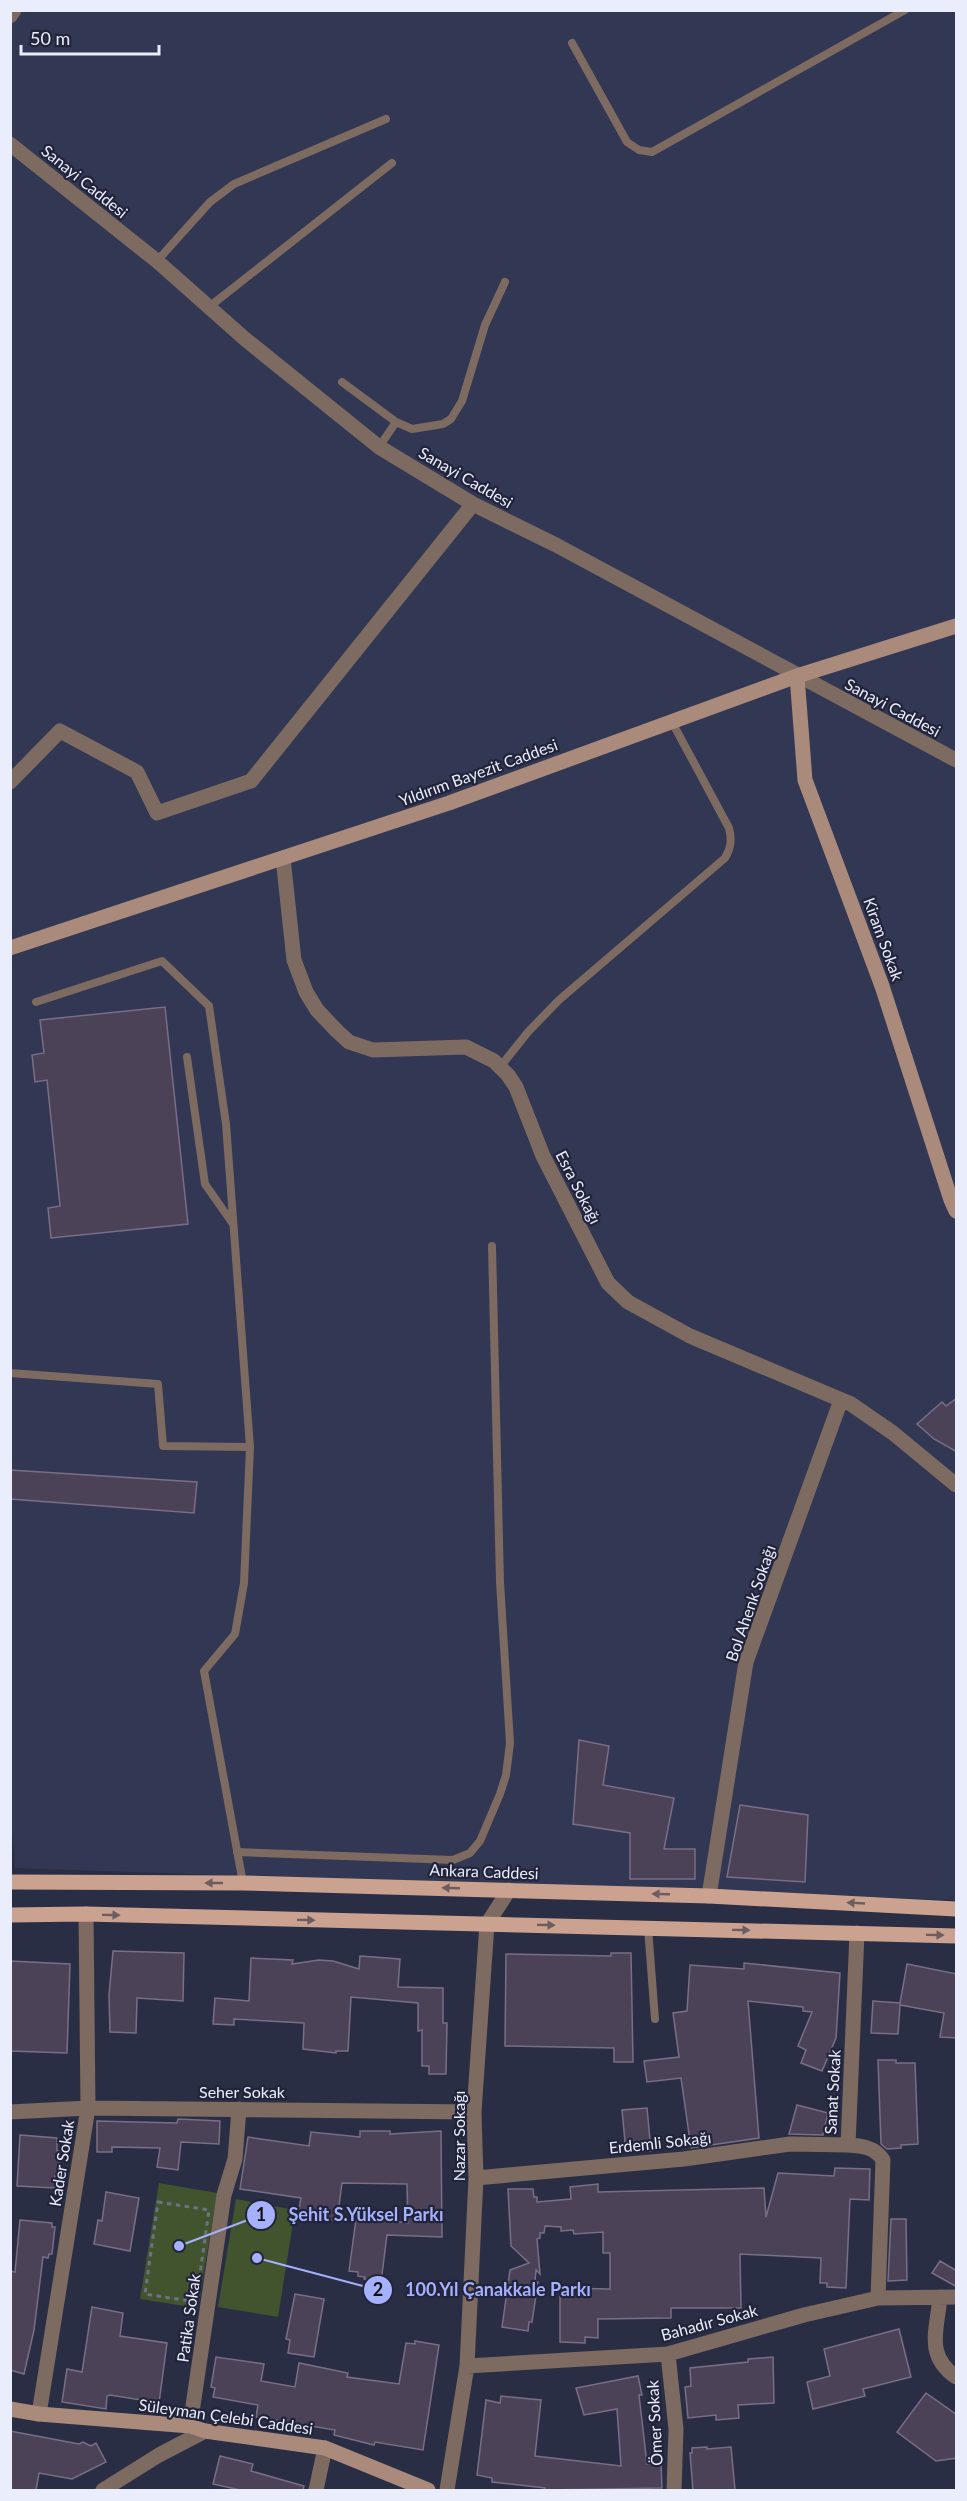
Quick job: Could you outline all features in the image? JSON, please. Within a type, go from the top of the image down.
[{"type":"main road","name":"Ankara Caddesi","points":[[10,1882],[243,1883],[510,1890],[709,1896],[957,1909]]},
{"type":"main road","points":[[10,1915],[86,1914],[957,1936]]},
{"type":"street","points":[[10,16],[14,10]]},
{"type":"street","name":"Sanayi Caddesi","points":[[10,144],[157,261],[209,307],[379,447],[473,504],[556,545],[957,760]]},
{"type":"street","points":[[10,782],[60,731],[137,772],[157,813],[251,781],[473,504]]},
{"type":"street","name":"Yıldırım Bayezit Caddesi","points":[[10,948],[449,803],[797,676],[957,626]]},
{"type":"street","name":"Kiram Sokak","points":[[797,676],[805,780],[882,986],[951,1200],[957,1211]]},
{"type":"street","name":"Esra Sokağı","points":[[283,858],[294,960],[306,992],[317,1010],[349,1042],[373,1050],[466,1047],[483,1054],[500,1067],[516,1088],[543,1156],[608,1283],[628,1302],[690,1336],[851,1404],[893,1433],[957,1485]]},
{"type":"street","name":"Bol Ahenk Sokağı","points":[[709,1896],[746,1662],[841,1400]]},
{"type":"street","points":[[487,1924],[510,1890]]},
{"type":"street","name":"Kader Sokak","points":[[39,2414],[88,2108],[86,1914]]},
{"type":"street","name":"Nazar Sokağı","points":[[447,2490],[467,2366],[476,2178],[474,2112],[487,1924]]},
{"type":"street","name":"Sanat Sokak","points":[[856,1933],[848,2145],[868,2147],[879,2154],[883,2160],[878,2298]]},
{"type":"street","name":"Seher Sokak","points":[[10,2112],[88,2108],[474,2112]]},
{"type":"street","name":"Patika Sokak","points":[[190,2426],[224,2195],[235,2159],[239,2109]]},
{"type":"street","name":"Erdemli Sokağı","points":[[476,2178],[684,2159],[790,2144],[848,2145]]},
{"type":"street","points":[[940,2297],[935,2346],[938,2359],[945,2369],[957,2378]]},
{"type":"street","name":"Bahadır Sokak","points":[[467,2366],[668,2354],[804,2315],[878,2298],[957,2297]]},
{"type":"street","name":"Ömer Sokak","points":[[668,2354],[676,2429],[674,2490]]},
{"type":"street","name":"Süleyman Çelebi Caddesi","points":[[10,2409],[39,2414],[190,2426],[205,2431],[325,2448],[425,2490]]},
{"type":"street","points":[[103,2490],[159,2455],[205,2431]]},
{"type":"street","points":[[316,2490],[325,2448]]},
{"type":"lane","points":[[572,43],[627,142],[639,150],[652,152],[905,10]]},
{"type":"lane","points":[[157,261],[210,202],[234,184],[386,119]]},
{"type":"lane","points":[[209,307],[392,163]]},
{"type":"lane","points":[[342,382],[396,422],[412,429],[443,424],[451,418],[462,401],[485,325],[505,282]]},
{"type":"lane","points":[[379,447],[396,422]]},
{"type":"lane","points":[[500,1067],[528,1032],[559,1000],[725,858],[729,851],[731,844],[729,828],[672,722]]},
{"type":"lane","points":[[36,1002],[162,961],[209,1006],[226,1125],[250,1447],[244,1583],[235,1634],[204,1671],[243,1883]]},
{"type":"lane","points":[[187,1057],[205,1184],[234,1226]]},
{"type":"lane","points":[[237,1852],[453,1860],[470,1852],[483,1835],[506,1776],[510,1743],[500,1582],[492,1246]]},
{"type":"lane","points":[[10,1373],[158,1384],[163,1446],[250,1447]]},
{"type":"lane","points":[[648,1928],[655,2019]]},
{"type":"path","points":[[158,2202],[209,2210],[196,2302],[145,2294],[158,2202]]},
{"type":"shaded area","points":[[10,11],[956,11],[956,1900],[15,1868],[10,1812]]},
{"type":"green space","points":[[159,2183],[217,2193],[198,2308],[140,2299]]},
{"type":"green space","points":[[236,2199],[295,2210],[278,2317],[218,2307]]},
{"type":"building","points":[[165,1007],[188,1224],[51,1238],[48,1208],[60,1206],[47,1080],[35,1082],[32,1055],[44,1053],[40,1020]]},
{"type":"building","points":[[957,1398],[957,1452],[934,1439],[917,1424],[942,1402],[946,1406]]},
{"type":"building","points":[[10,1470],[197,1482],[194,1513],[10,1499]]},
{"type":"building","points":[[579,1740],[609,1746],[603,1785],[674,1798],[664,1849],[695,1849],[695,1879],[630,1879],[630,1833],[573,1824]]},
{"type":"building","points":[[740,1805],[808,1815],[805,1882],[727,1877]]},
{"type":"building","points":[[113,1951],[184,1953],[183,2001],[137,1998],[136,2033],[110,2032],[109,1995]]},
{"type":"building","points":[[611,1953],[631,1953],[633,2062],[614,2062],[614,2048],[505,2046],[506,1954],[611,1956]]},
{"type":"building","points":[[360,1956],[400,1959],[398,1987],[443,1988],[443,2023],[447,2023],[446,2074],[429,2074],[429,2066],[422,2066],[422,2030],[418,2031],[418,2003],[351,1997],[348,2051],[336,2051],[336,2053],[303,2049],[304,2023],[234,2019],[234,2025],[213,2024],[215,1998],[249,2001],[251,1958],[293,1960],[292,1964],[319,1960],[333,1961],[359,1969]]},
{"type":"building","points":[[10,1961],[70,1964],[67,2053],[10,2051]]},
{"type":"building","points":[[744,1963],[840,1973],[836,2038],[822,2071],[801,2063],[806,2050],[798,2046],[812,2012],[803,2011],[803,2007],[748,2001],[759,2138],[691,2148],[681,2078],[647,2082],[644,2061],[679,2057],[673,2013],[687,2011],[690,1965],[744,1969]]},
{"type":"building","points":[[907,1964],[957,1974],[957,2038],[940,2037],[944,2013],[900,2005],[898,2034],[871,2033],[873,2001],[900,2003]]},
{"type":"building","points":[[878,2060],[915,2063],[918,2144],[887,2149],[881,2144]]},
{"type":"building","points":[[797,2105],[828,2113],[823,2135],[789,2134]]},
{"type":"building","points":[[647,2108],[651,2151],[626,2152],[622,2110]]},
{"type":"building","points":[[178,2119],[220,2121],[219,2144],[181,2142],[178,2170],[157,2167],[160,2148],[112,2147],[112,2152],[97,2152],[97,2121],[177,2123]]},
{"type":"building","points":[[360,2131],[390,2131],[390,2134],[441,2131],[442,2237],[387,2235],[381,2282],[364,2279],[365,2277],[358,2276],[358,2272],[349,2271],[356,2219],[371,2221],[371,2218],[408,2223],[407,2184],[342,2183],[337,2221],[298,2215],[301,2198],[240,2189],[248,2137],[309,2146],[311,2132],[360,2137]]},
{"type":"building","points":[[20,2135],[57,2138],[57,2151],[60,2151],[59,2177],[55,2176],[55,2188],[17,2186]]},
{"type":"building","points":[[835,2168],[870,2169],[869,2200],[850,2199],[846,2288],[827,2287],[827,2283],[820,2283],[821,2258],[740,2254],[741,2308],[671,2308],[671,2318],[598,2319],[598,2338],[585,2337],[585,2343],[560,2342],[560,2288],[610,2289],[610,2253],[603,2253],[603,2232],[574,2234],[573,2230],[561,2231],[561,2227],[545,2226],[544,2233],[540,2233],[540,2238],[537,2239],[540,2274],[536,2270],[535,2281],[538,2282],[532,2322],[529,2322],[528,2331],[502,2327],[510,2270],[529,2263],[511,2246],[508,2189],[533,2189],[537,2202],[571,2199],[570,2187],[598,2184],[598,2192],[764,2188],[766,2217],[778,2173],[834,2176]]},
{"type":"building","points":[[106,2192],[139,2198],[130,2251],[94,2244],[98,2220],[102,2221]]},
{"type":"building","points":[[891,2219],[906,2219],[907,2280],[888,2281]]},
{"type":"building","points":[[20,2220],[52,2223],[52,2227],[55,2227],[52,2254],[49,2254],[48,2258],[43,2257],[34,2330],[24,2374],[10,2370],[10,2271],[15,2272]]},
{"type":"building","points":[[940,2261],[957,2271],[957,2287],[932,2273]]},
{"type":"building","points":[[295,2294],[324,2299],[314,2357],[288,2353],[290,2340],[286,2339]]},
{"type":"building","points":[[92,2307],[123,2313],[120,2336],[167,2343],[159,2403],[110,2395],[107,2396],[106,2409],[62,2402],[67,2369],[82,2372]]},
{"type":"building","points":[[899,2329],[911,2377],[863,2389],[865,2396],[813,2409],[807,2382],[830,2376],[824,2349]]},
{"type":"building","points":[[415,2341],[439,2345],[423,2450],[375,2442],[374,2445],[334,2435],[335,2430],[256,2417],[258,2405],[213,2397],[215,2388],[211,2387],[216,2357],[264,2364],[261,2381],[295,2387],[299,2363],[348,2373],[347,2377],[399,2384],[406,2343],[415,2344]]},
{"type":"building","points":[[773,2357],[774,2403],[738,2405],[739,2418],[716,2420],[716,2415],[688,2418],[685,2387],[691,2386],[690,2368]]},
{"type":"building","points":[[638,2376],[642,2395],[639,2395],[647,2464],[661,2463],[662,2488],[545,2490],[545,2488],[492,2482],[492,2478],[477,2475],[486,2400],[500,2403],[501,2396],[541,2400],[535,2456],[621,2466],[617,2409],[584,2415],[576,2388]]},
{"type":"building","points":[[926,2393],[957,2415],[957,2458],[936,2461],[897,2432]]},
{"type":"building","points":[[10,2431],[79,2444],[83,2442],[91,2446],[96,2443],[106,2462],[72,2479],[39,2473],[36,2490],[10,2490]]},
{"type":"building","points":[[707,2447],[707,2449],[731,2447],[735,2490],[693,2490],[690,2453],[692,2453],[692,2448]]},
{"type":"building","points":[[220,2456],[253,2464],[251,2471],[304,2486],[303,2490],[240,2490],[213,2484]]},
{"type":"place","name":"Şehit S.Yüksel Parkı","points":[[179,2246]]},
{"type":"place","name":"100.Yıl Çanakkale Parkı","points":[[257,2258]]}]
